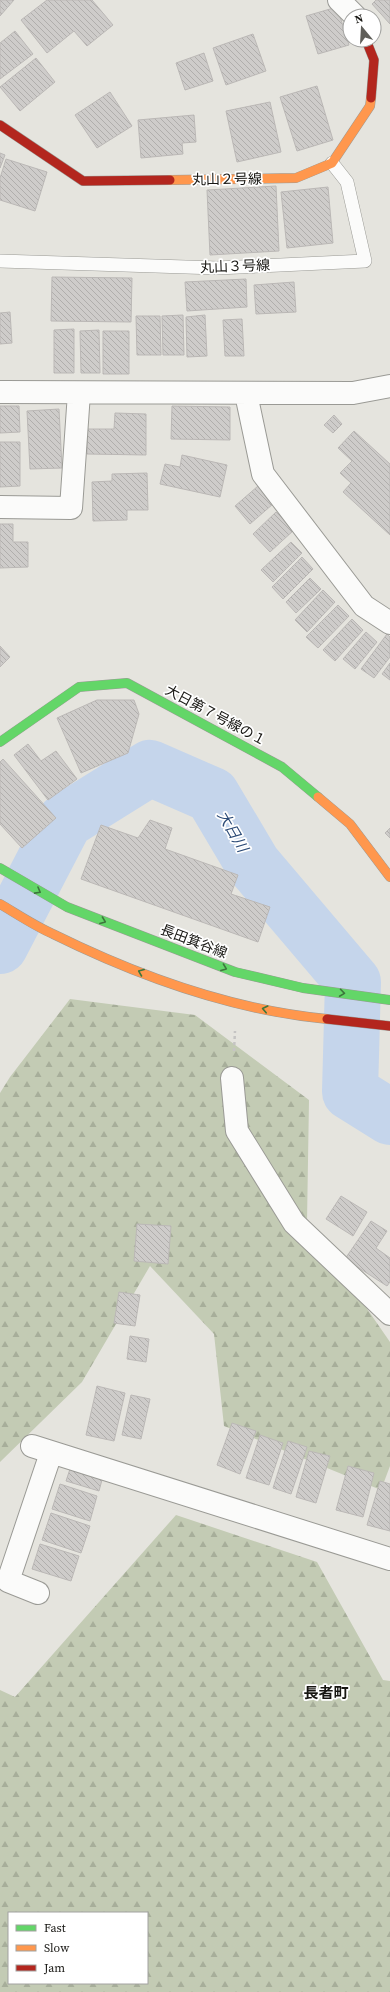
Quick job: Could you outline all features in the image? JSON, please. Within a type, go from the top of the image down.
[{"type":"street","points":[[339,0],[347,8]]},
{"type":"street","points":[[332,163],[370,106],[374,60],[369,48]]},
{"type":"street","name":"丸山２号線","points":[[0,125],[83,181],[296,178],[332,163]]},
{"type":"street","points":[[0,392],[246,394],[353,393],[390,386]]},
{"type":"street","points":[[0,507],[71,508],[79,393]]},
{"type":"street","points":[[246,394],[263,474],[364,606],[390,623]]},
{"type":"street","name":"大日第７号線の１","points":[[0,742],[79,687],[126,683],[282,767],[350,824],[390,877]]},
{"type":"street","name":"長田箕谷線","points":[[0,868],[67,907],[235,972],[303,988],[390,1000]]},
{"type":"street","points":[[0,904],[52,934],[140,972],[200,994],[303,1017],[390,1026]]},
{"type":"street","points":[[232,1078],[237,1131],[294,1223],[390,1314]]},
{"type":"street","points":[[38,1593],[8,1581],[42,1450],[390,1559]]},
{"type":"lane","name":"丸山３号線","points":[[0,261],[217,268],[364,261],[347,182],[332,163]]},
{"type":"green space","points":[[70,999],[195,1015],[309,1100],[307,1222],[390,1342],[390,1466],[381,1490],[224,1426],[214,1334],[150,1266],[82,1382],[0,1462],[0,1093],[10,1077]]},
{"type":"green space","points":[[176,1515],[317,1562],[383,1680],[390,1681],[390,1992],[0,1992],[0,1690],[15,1697]]},
{"type":"building","points":[[0,0],[14,0],[0,16]]},
{"type":"building","points":[[47,0],[92,0],[113,25],[87,46],[74,31],[47,53],[21,20]]},
{"type":"building","points":[[376,0],[390,0],[390,24],[382,15],[382,8],[376,8],[372,4]]},
{"type":"building","points":[[337,7],[342,23],[342,47],[318,54],[306,16]]},
{"type":"building","points":[[15,31],[33,54],[0,79],[0,43]]},
{"type":"building","points":[[253,34],[266,71],[226,85],[213,48]]},
{"type":"building","points":[[204,53],[213,81],[185,90],[176,63]]},
{"type":"building","points":[[36,58],[55,82],[20,111],[0,87]]},
{"type":"building","points":[[317,86],[333,140],[297,151],[280,97]]},
{"type":"building","points":[[110,92],[132,126],[97,148],[75,115]]},
{"type":"building","points":[[270,102],[281,152],[237,162],[226,111]]},
{"type":"building","points":[[194,115],[196,142],[182,143],[183,154],[141,158],[138,120]]},
{"type":"building","points":[[0,153],[5,155],[0,168]]},
{"type":"building","points":[[6,159],[47,172],[35,211],[0,200],[0,178]]},
{"type":"building","points":[[276,186],[279,251],[210,255],[207,190]]},
{"type":"building","points":[[328,187],[333,243],[287,248],[281,192]]},
{"type":"building","points":[[52,277],[132,278],[131,322],[51,321]]},
{"type":"building","points":[[246,279],[247,307],[187,311],[185,282]]},
{"type":"building","points":[[294,282],[296,312],[256,314],[254,285]]},
{"type":"building","points":[[10,312],[12,343],[0,344],[0,313]]},
{"type":"building","points":[[183,315],[184,355],[163,355],[162,316]]},
{"type":"building","points":[[205,315],[207,356],[187,357],[186,317]]},
{"type":"building","points":[[136,316],[160,316],[161,355],[137,355]]},
{"type":"building","points":[[242,319],[244,356],[225,356],[223,320]]},
{"type":"building","points":[[74,329],[74,373],[54,373],[54,330]]},
{"type":"building","points":[[99,330],[100,373],[81,373],[80,331]]},
{"type":"building","points":[[103,331],[129,331],[129,374],[103,374]]},
{"type":"building","points":[[0,406],[19,406],[20,432],[0,433]]},
{"type":"building","points":[[172,406],[230,407],[230,440],[171,439]]},
{"type":"building","points":[[59,409],[62,468],[30,469],[27,411]]},
{"type":"building","points":[[115,413],[146,414],[146,455],[87,454],[87,429],[114,429]]},
{"type":"building","points":[[334,415],[342,424],[333,433],[324,425]]},
{"type":"building","points":[[354,431],[390,464],[390,535],[343,492],[351,483],[340,473],[352,461],[338,448]]},
{"type":"building","points":[[0,442],[20,442],[20,486],[0,487]]},
{"type":"building","points":[[182,455],[227,465],[220,497],[160,484],[165,464],[180,467]]},
{"type":"building","points":[[147,473],[148,510],[127,510],[127,520],[93,521],[92,482],[112,481],[112,474]]},
{"type":"building","points":[[258,486],[273,504],[250,524],[235,506]]},
{"type":"building","points":[[276,512],[294,530],[270,552],[253,534]]},
{"type":"building","points":[[0,524],[13,524],[13,542],[28,542],[28,567],[0,568]]},
{"type":"building","points":[[291,542],[302,553],[273,582],[261,570]]},
{"type":"building","points":[[302,557],[313,569],[283,599],[272,587]]},
{"type":"building","points":[[310,578],[321,589],[296,613],[286,602]]},
{"type":"building","points":[[323,590],[335,602],[307,632],[295,620]]},
{"type":"building","points":[[338,605],[349,616],[318,648],[306,637]]},
{"type":"building","points":[[352,619],[363,630],[335,661],[323,650]]},
{"type":"building","points":[[366,632],[377,642],[355,669],[343,659]]},
{"type":"building","points":[[387,634],[390,637],[390,657],[374,678],[361,669]]},
{"type":"building","points":[[0,646],[10,657],[0,667]]},
{"type":"building","points":[[390,663],[390,680],[382,674]]},
{"type":"building","points":[[97,700],[134,700],[139,714],[128,753],[81,773],[57,718]]},
{"type":"building","points":[[28,744],[41,761],[56,751],[77,779],[48,800],[14,755]]},
{"type":"building","points":[[3,759],[56,818],[22,848],[0,824],[0,762]]},
{"type":"building","points":[[150,820],[172,828],[165,849],[238,875],[231,894],[270,907],[258,942],[81,879],[101,825],[138,838]]},
{"type":"building","points":[[390,828],[390,838],[385,833]]},
{"type":"building","points":[[341,1196],[367,1212],[353,1236],[326,1219]]},
{"type":"building","points":[[371,1221],[387,1231],[376,1248],[390,1258],[390,1282],[387,1286],[345,1259]]},
{"type":"building","points":[[137,1224],[171,1226],[168,1264],[134,1261]]},
{"type":"building","points":[[119,1292],[140,1295],[135,1326],[114,1323]]},
{"type":"building","points":[[130,1336],[149,1339],[146,1362],[127,1359]]},
{"type":"building","points":[[97,1386],[125,1393],[114,1441],[86,1435]]},
{"type":"building","points":[[131,1395],[150,1399],[141,1439],[122,1435]]},
{"type":"building","points":[[232,1423],[256,1431],[240,1474],[217,1465]]},
{"type":"building","points":[[260,1435],[283,1443],[269,1485],[246,1478]]},
{"type":"building","points":[[288,1441],[307,1447],[291,1494],[273,1488]]},
{"type":"building","points":[[309,1451],[330,1456],[316,1503],[296,1497]]},
{"type":"building","points":[[71,1466],[103,1476],[99,1491],[66,1481]]},
{"type":"building","points":[[348,1466],[374,1473],[363,1517],[336,1510]]},
{"type":"building","points":[[380,1481],[390,1484],[390,1531],[367,1525]]},
{"type":"building","points":[[60,1484],[97,1496],[90,1521],[52,1509]]},
{"type":"building","points":[[51,1513],[90,1526],[81,1553],[42,1540]]},
{"type":"building","points":[[40,1544],[79,1556],[71,1581],[32,1569]]},
{"type":"waterway","name":"大日川","points":[[0,946],[65,821],[150,768],[212,795],[253,864],[353,982],[350,1092],[390,1117]]},
{"type":"traffic: fast","points":[[0,742],[79,687],[127,683],[282,767],[318,797]]},
{"type":"traffic: fast","points":[[0,868],[67,907],[235,972],[303,988],[390,1000]]},
{"type":"traffic: slow","points":[[170,180],[296,178],[332,163],[370,106],[371,98]]},
{"type":"traffic: slow","points":[[318,797],[350,824],[390,877]]},
{"type":"traffic: slow","points":[[0,904],[46,931],[85,949],[118,964],[186,989],[256,1008],[327,1019]]},
{"type":"traffic: jam","points":[[369,48],[374,60],[371,98]]},
{"type":"traffic: jam","points":[[0,125],[83,181],[170,180]]},
{"type":"traffic: jam","points":[[327,1019],[390,1026]]},
{"type":"district","name":"長者町","points":[[326,1692]]}]
